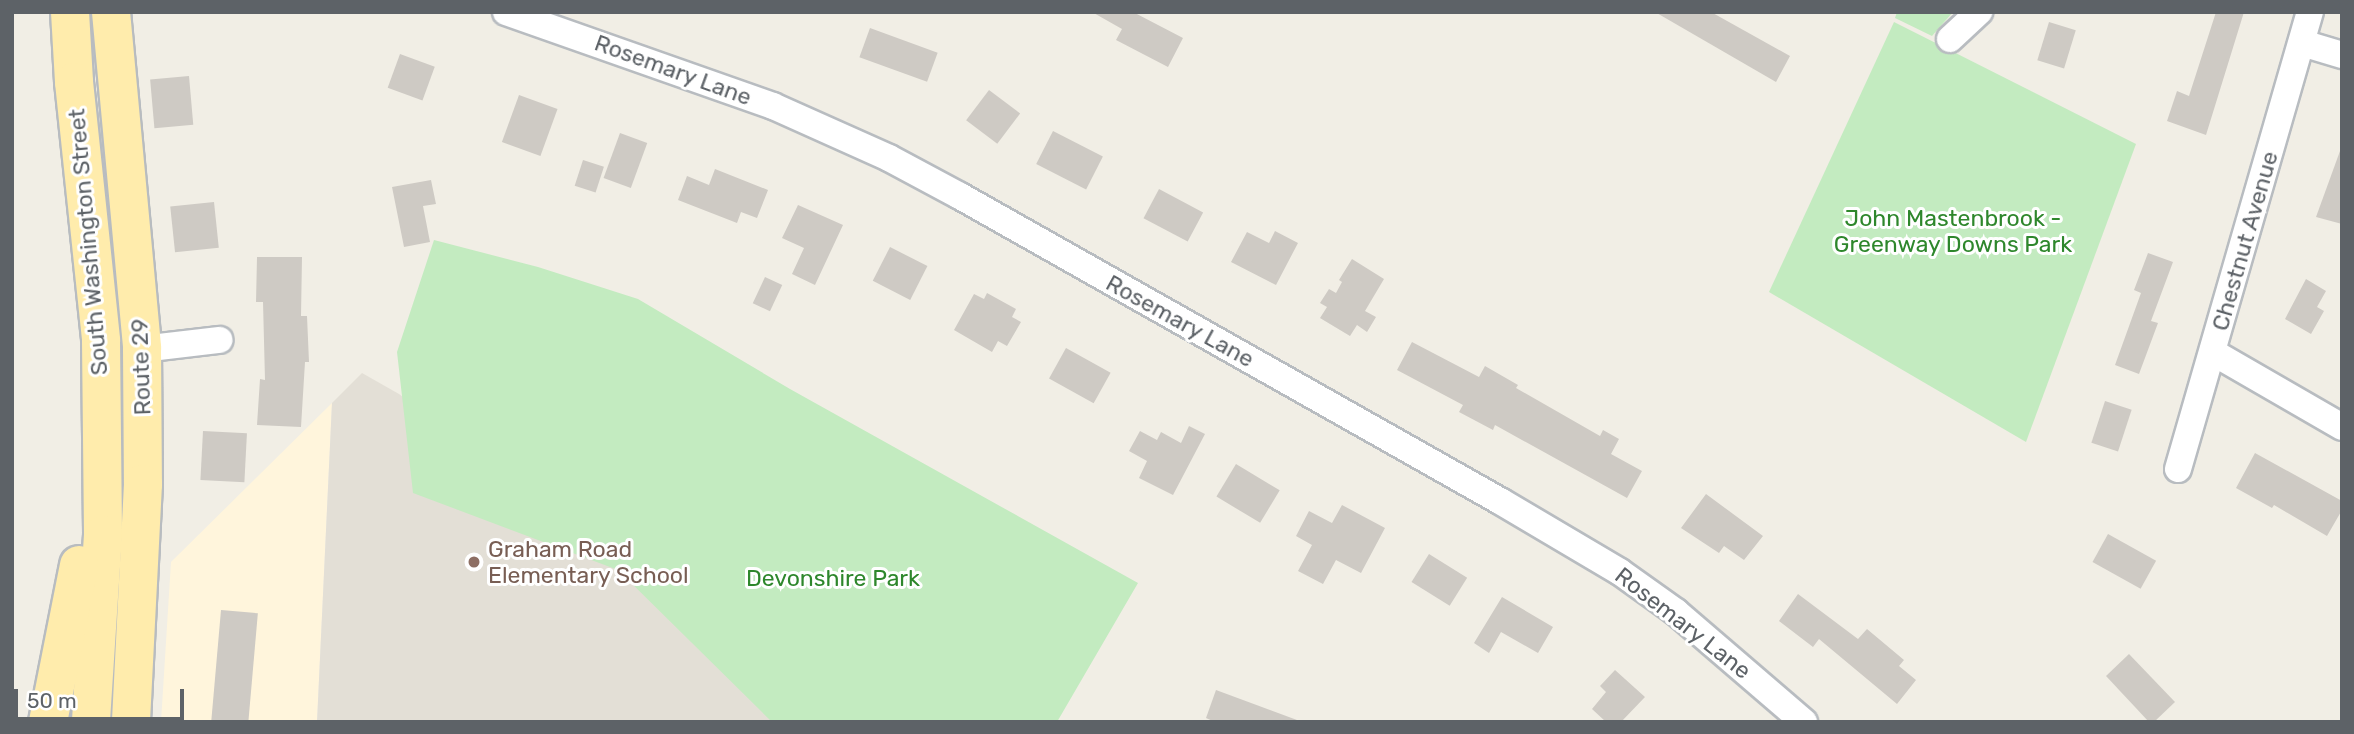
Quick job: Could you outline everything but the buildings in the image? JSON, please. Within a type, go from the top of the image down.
[{"type":"main road","name":"South Washington Street","points":[[70,12],[74,82],[101,341],[103,471]]},
{"type":"main road","name":"Route 29","points":[[111,12],[142,349],[144,484],[131,722]]},
{"type":"main road","points":[[48,722],[68,630],[85,528],[103,471]]},
{"type":"main road","points":[[91,722],[103,535],[103,471]]},
{"type":"street","name":"Rosemary Lane","points":[[506,12],[772,106],[889,158],[960,196],[1500,501],[1620,572],[1676,612],[1804,722]]},
{"type":"street","points":[[1950,39],[1979,12]]},
{"type":"street","name":"Chestnut Avenue","points":[[2178,469],[2214,353],[2311,12]]},
{"type":"street","points":[[2302,43],[2342,55]]},
{"type":"street","points":[[142,349],[219,340]]},
{"type":"street","points":[[2214,353],[2342,427]]},
{"type":"shaded area","name":"Graham Road Elementary School","points":[[362,373],[399,394],[837,722],[317,722],[332,403]]},
{"type":"shaded area","points":[[332,403],[317,722],[161,722],[171,562]]},
{"type":"green space","points":[[1897,12],[1953,12],[1932,36],[1895,18]]},
{"type":"green space","name":"John Mastenbrook - Greenway Downs Park","points":[[1894,22],[2136,144],[2026,442],[1769,292]]},
{"type":"green space","name":"Devonshire Park","points":[[434,240],[538,267],[638,299],[790,389],[1138,583],[1057,722],[772,722],[618,570],[413,493],[397,352]]},
{"type":"place","name":"Graham Road Elementary School","points":[[474,562]]}]
